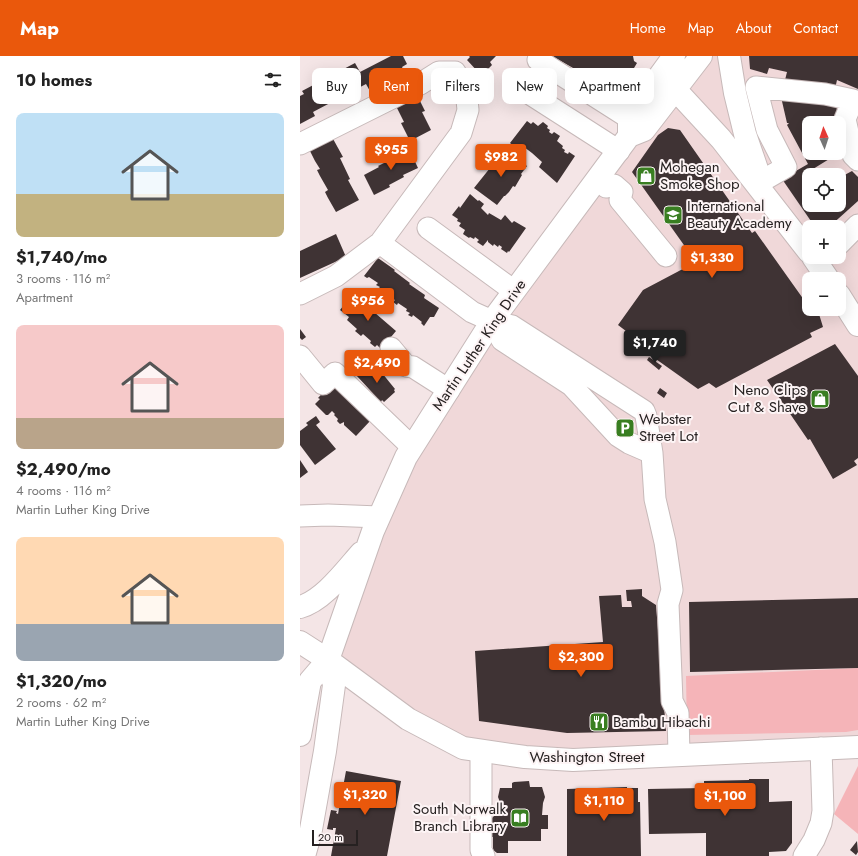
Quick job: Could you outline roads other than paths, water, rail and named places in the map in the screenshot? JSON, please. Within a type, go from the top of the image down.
[{"type":"main road","name":"Martin Luther King Drive","points":[[300,735],[310,680],[328,660],[367,547],[406,457],[492,321],[514,291],[608,189],[626,135],[661,74],[674,56]]},
{"type":"main road","points":[[626,135],[644,130],[701,56]]},
{"type":"main road","points":[[729,56],[733,83],[743,127],[765,190]]},
{"type":"main road","points":[[661,74],[721,139],[765,190],[802,239]]},
{"type":"main road","points":[[846,306],[858,325]]},
{"type":"main road","points":[[300,607],[314,601],[322,595],[367,547]]},
{"type":"main road","name":"Washington Street","points":[[300,642],[328,660],[408,719],[463,748],[525,757],[573,760],[858,747]]},
{"type":"main road","points":[[304,856],[310,835],[334,685],[328,660]]},
{"type":"street","points":[[538,60],[626,135]]},
{"type":"street","points":[[300,144],[420,84],[439,72],[455,72],[466,90],[468,110],[461,134],[380,243],[336,276],[300,294]]},
{"type":"street","points":[[733,83],[756,87],[825,94],[853,100],[845,119],[853,155],[858,160]]},
{"type":"street","points":[[756,87],[767,130],[786,166],[765,190]]},
{"type":"street","points":[[555,104],[626,135]]},
{"type":"street","points":[[743,127],[764,118]]},
{"type":"street","points":[[608,189],[666,256]]},
{"type":"street","points":[[846,237],[858,225]]},
{"type":"street","points":[[428,228],[514,291]]},
{"type":"street","points":[[380,243],[472,312],[492,321],[512,326],[644,411],[652,453],[655,499],[665,542],[672,590],[668,604],[672,701],[678,713],[679,755]]},
{"type":"street","points":[[492,321],[502,340],[571,386],[618,436],[629,443],[652,453]]},
{"type":"street","points":[[391,348],[406,366],[413,367],[449,390]]},
{"type":"street","points":[[300,356],[323,384],[335,373],[412,447]]},
{"type":"street","points":[[300,516],[328,515],[379,517]]},
{"type":"street","points":[[804,856],[814,840],[821,823],[821,748]]},
{"type":"street","points":[[481,751],[481,850],[484,856]]},
{"type":"place","name":"Mohegan Smoke Shop","points":[[646,176]]},
{"type":"place","name":"International Beauty Academy","points":[[673,215]]},
{"type":"place","name":"Neno Clips Cut & Shave","points":[[820,399]]},
{"type":"place","name":"Webster Street Lot","points":[[625,428]]},
{"type":"place","name":"Bambu Hibachi","points":[[599,722]]},
{"type":"place","name":"South Norwalk Branch Library","points":[[520,818]]}]
